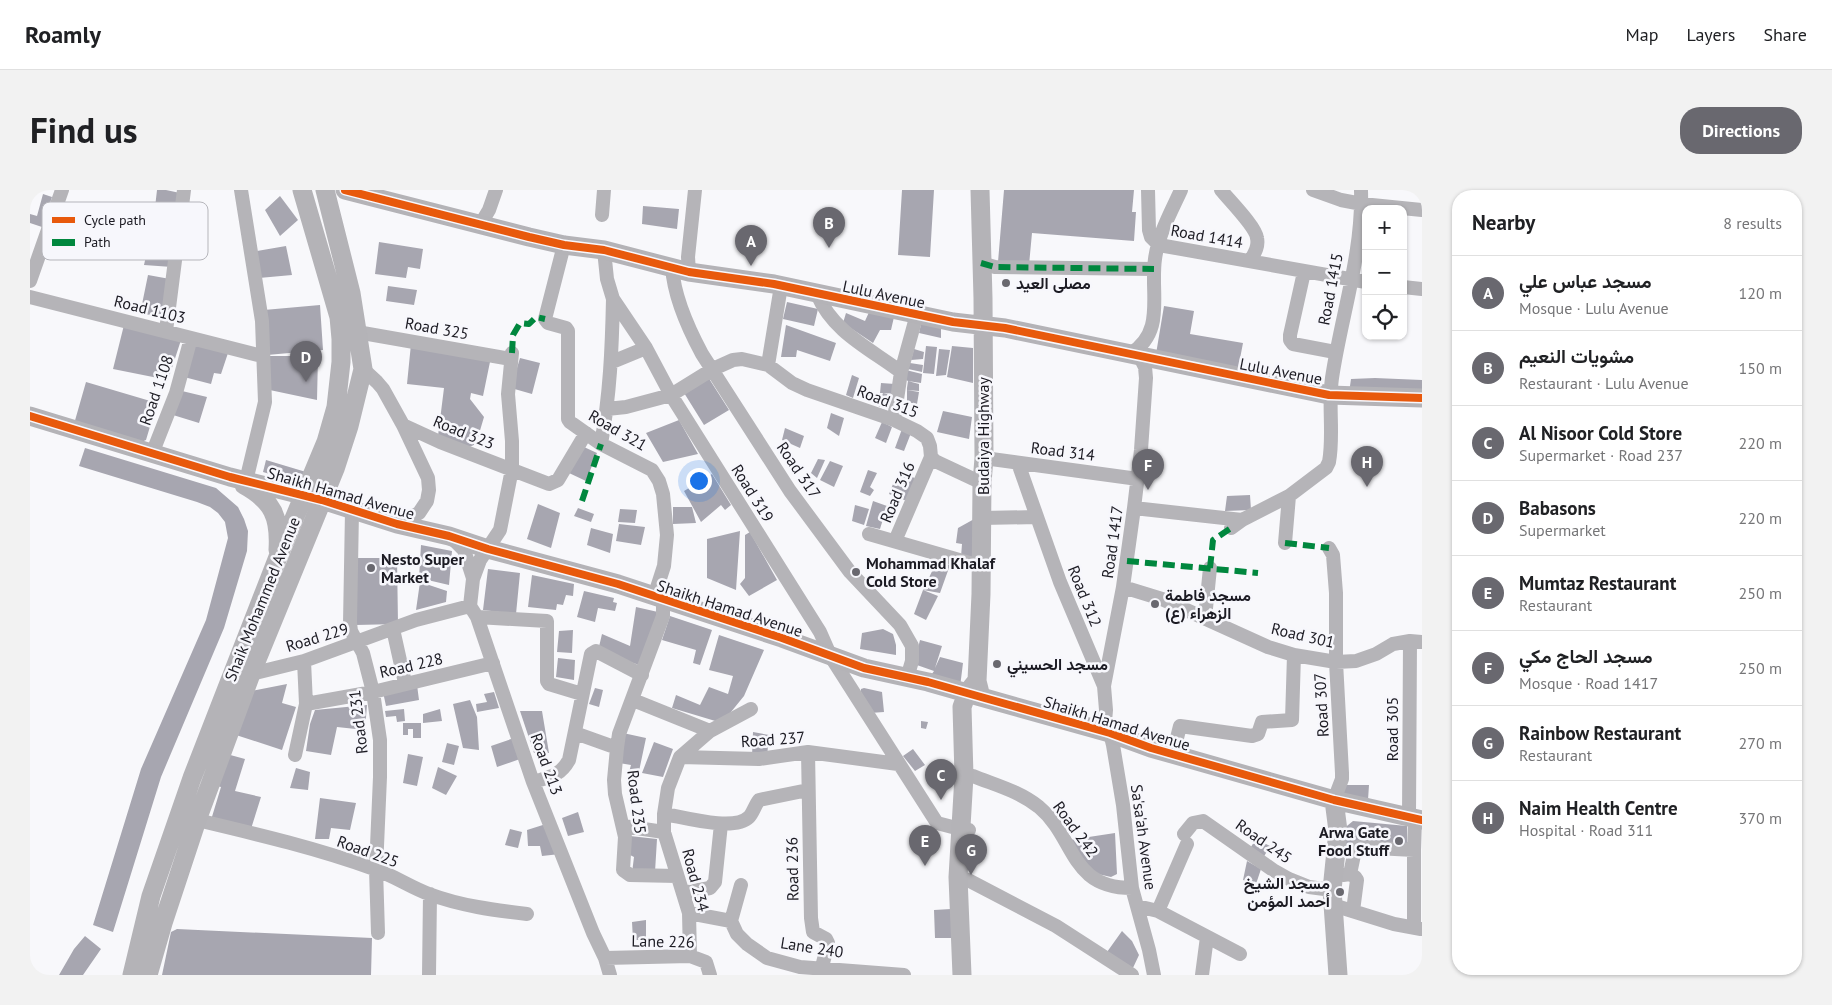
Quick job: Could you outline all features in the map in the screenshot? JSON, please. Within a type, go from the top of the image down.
[{"type":"street","points":[[58,202],[62,190]]},
{"type":"street","points":[[241,190],[262,321],[265,402],[238,479],[268,502],[274,512],[278,522],[278,557]]},
{"type":"street","name":"Lulu Avenue","points":[[345,190],[480,225],[564,245],[604,250],[680,270],[781,286],[953,322],[1005,328],[1329,395],[1422,398]]},
{"type":"street","points":[[480,225],[489,210],[496,190]]},
{"type":"street","points":[[602,215],[604,190]]},
{"type":"street","name":"Road 317","points":[[695,190],[689,249],[674,287],[694,338],[702,354],[790,491],[850,572],[900,625],[912,646],[912,661],[907,678]]},
{"type":"street","name":"Budaiya Highway","points":[[963,878],[968,776],[962,707],[975,690],[981,594],[980,566],[984,458],[980,190]]},
{"type":"street","points":[[1148,190],[1150,237],[1159,245]]},
{"type":"street","points":[[1135,356],[1152,330],[1155,257],[1162,233],[1181,190]]},
{"type":"street","name":"Road 1414","points":[[1221,190],[1256,234],[1258,244],[1250,261]]},
{"type":"street","points":[[1313,190],[1341,200],[1361,197],[1422,210]]},
{"type":"street","points":[[300,191],[316,198],[326,193]]},
{"type":"street","name":"Shaik Mohammed Avenue","points":[[148,975],[162,923],[196,820],[251,674],[313,498],[336,407],[341,362],[339,318],[300,191]]},
{"type":"street","name":"Shaik Mohammed Avenue","points":[[132,975],[151,896],[192,778],[278,557],[313,498],[349,426],[362,369],[351,293],[326,193]]},
{"type":"street","name":"Road 1415","points":[[1134,508],[1236,524],[1289,496],[1326,468],[1329,462],[1329,395],[1335,352],[1359,281],[1361,197]]},
{"type":"street","name":"Road 321","points":[[564,245],[545,319],[548,323],[566,328],[568,331],[566,415],[570,422],[601,444],[652,470],[659,481],[663,494],[667,535],[659,598]]},
{"type":"street","name":"Road 1414","points":[[1159,245],[1359,281]]},
{"type":"street","points":[[30,281],[42,247]]},
{"type":"street","name":"Road 319","points":[[604,250],[607,279],[613,299],[646,348],[671,395],[820,632],[831,657]]},
{"type":"street","points":[[166,332],[175,260]]},
{"type":"street","points":[[981,263],[995,267],[1154,269]]},
{"type":"street","points":[[1304,272],[1290,340],[1293,344],[1335,352]]},
{"type":"street","points":[[768,365],[781,286]]},
{"type":"street","points":[[1407,287],[1422,289]]},
{"type":"street","points":[[817,294],[826,313],[841,329],[901,372]]},
{"type":"street","name":"Road 1103","points":[[30,297],[262,356]]},
{"type":"street","points":[[953,322],[969,318],[983,298],[995,318],[1005,328],[992,337],[982,349]]},
{"type":"street","name":"Road 319","points":[[601,444],[612,362],[613,299]]},
{"type":"street","points":[[894,420],[901,372],[917,314]]},
{"type":"street","name":"Road 325","points":[[357,332],[511,356],[508,394],[512,469]]},
{"type":"street","name":"Road 1108","points":[[152,454],[176,393],[191,338]]},
{"type":"street","points":[[612,362],[646,348]]},
{"type":"street","name":"Road 1417","points":[[1105,732],[1104,686],[1123,587],[1134,508],[1146,378],[1145,367],[1135,356]]},
{"type":"street","name":"Road 315","points":[[607,409],[626,407],[671,395],[713,369],[737,359],[768,365],[792,383],[807,390],[894,420],[917,431],[926,438],[930,446],[931,457]]},
{"type":"street","points":[[362,369],[383,389],[428,478],[430,490],[427,502],[419,512],[397,524]]},
{"type":"street","name":"Shaikh Hamad Avenue","points":[[30,416],[238,479],[313,498],[397,524],[449,536],[488,549],[618,584],[782,638],[864,668],[975,690],[1173,754],[1334,800],[1415,819]]},
{"type":"street","name":"Road 323","points":[[403,426],[549,484],[558,480],[586,433]]},
{"type":"street","points":[[931,457],[935,461],[982,483]]},
{"type":"street","name":"Road 316","points":[[895,541],[931,457]]},
{"type":"street","name":"Road 314","points":[[984,458],[1138,478]]},
{"type":"street","name":"Road 312","points":[[1018,463],[1060,582],[1104,686]]},
{"type":"street","points":[[488,549],[500,530],[512,469]]},
{"type":"street","points":[[1285,542],[1289,496]]},
{"type":"street","name":"Road 231","points":[[352,511],[350,623],[351,631],[363,653],[374,692],[380,740],[376,869],[378,933]]},
{"type":"street","points":[[982,518],[1037,517]]},
{"type":"street","name":"Road 316","points":[[869,534],[980,566]]},
{"type":"street","name":"Road 213","points":[[449,536],[464,550],[473,579],[474,611],[494,663],[533,782],[593,933],[605,958],[610,975]]},
{"type":"street","name":"Road 307","points":[[1328,548],[1333,555],[1336,592],[1336,662],[1342,773],[1342,779],[1334,800]]},
{"type":"street","name":"Road 213","points":[[473,579],[480,560],[488,549]]},
{"type":"street","points":[[1205,618],[1210,568]]},
{"type":"street","name":"Road 301","points":[[1123,587],[1162,599],[1268,647],[1336,662],[1356,660],[1376,654],[1393,644],[1416,642]]},
{"type":"street","name":"Road 235","points":[[659,598],[663,616],[620,734],[616,748],[614,787],[623,826],[625,845],[622,867],[624,873],[677,876]]},
{"type":"street","name":"Road 229","points":[[251,674],[304,661],[416,620],[474,611],[547,621],[547,681],[550,684],[582,694]]},
{"type":"street","points":[[393,629],[405,683]]},
{"type":"street","name":"Road 305","points":[[1416,642],[1414,850],[1418,928]]},
{"type":"street","points":[[533,782],[556,774],[564,769],[569,760],[590,654],[596,652],[642,675]]},
{"type":"street","points":[[1173,754],[1180,726],[1252,736],[1258,734],[1262,722],[1292,720],[1294,654]]},
{"type":"street","points":[[831,657],[937,824],[965,829]]},
{"type":"street","points":[[295,755],[306,704],[304,661]]},
{"type":"street","name":"Road 228","points":[[306,704],[374,692],[494,663]]},
{"type":"street","points":[[856,695],[854,688],[856,681],[864,668]]},
{"type":"street","points":[[633,700],[710,731]]},
{"type":"street","name":"Road 234","points":[[690,956],[689,913],[664,832],[664,814],[668,788],[680,757],[710,731],[751,709]]},
{"type":"street","name":"Sa'sa'ah Avenue","points":[[1105,732],[1113,744],[1123,805],[1132,888],[1154,975]]},
{"type":"street","points":[[574,733],[616,748]]},
{"type":"street","name":"Road 237","points":[[680,757],[759,759],[808,752],[898,764]]},
{"type":"street","name":"Road 236","points":[[808,752],[812,928],[813,932],[826,939],[828,943],[821,972]]},
{"type":"street","name":"Road 242","points":[[968,776],[1021,795],[1039,808],[1052,821],[1081,869],[1092,878],[1115,888],[1132,888]]},
{"type":"street","points":[[664,814],[721,824],[741,822],[749,817],[759,800],[808,790]]},
{"type":"street","points":[[1334,800],[1338,831],[1338,975]]},
{"type":"street","name":"Road 225","points":[[196,820],[273,838],[376,869],[430,894],[474,907],[527,914]]},
{"type":"street","name":"Road 245","points":[[1158,911],[1194,823],[1203,821],[1289,879],[1310,887],[1337,886]]},
{"type":"street","points":[[683,894],[713,886],[721,824]]},
{"type":"street","points":[[623,826],[664,832]]},
{"type":"street","points":[[1337,886],[1358,847],[1414,850]]},
{"type":"street","points":[[1337,886],[1355,876],[1357,880],[1352,911]]},
{"type":"street","points":[[962,975],[963,878]]},
{"type":"street","points":[[963,878],[969,975]]},
{"type":"street","points":[[963,878],[1056,926],[1132,975]]},
{"type":"street","points":[[689,913],[731,920],[741,884]]},
{"type":"street","points":[[1337,886],[1352,911],[1394,924],[1418,928]]},
{"type":"street","points":[[429,975],[430,894]]},
{"type":"street","points":[[1137,906],[1158,911],[1240,954]]},
{"type":"street","name":"Lane 240","points":[[731,920],[738,934],[747,944],[767,958],[821,972],[904,975]]},
{"type":"street","points":[[1202,975],[1207,937]]},
{"type":"street","name":"Lane 226","points":[[605,958],[690,956],[706,962],[710,975]]},
{"type":"street","points":[[600,975],[605,958]]},
{"type":"building","points":[[157,190],[180,193],[179,202],[156,202]]},
{"type":"building","points":[[902,190],[934,190],[930,257],[898,255]]},
{"type":"building","points":[[1004,190],[1134,190],[1132,212],[1136,212],[1134,241],[1032,233],[1029,265],[998,262]]},
{"type":"building","points":[[43,194],[52,197],[50,202],[42,202],[42,227],[30,223],[30,214],[37,216]]},
{"type":"building","points":[[280,196],[298,220],[280,236],[265,210]]},
{"type":"building","points":[[643,206],[679,209],[677,229],[642,224]]},
{"type":"building","points":[[379,242],[423,249],[420,269],[408,267],[406,278],[375,274]]},
{"type":"building","points":[[286,246],[292,275],[259,278],[257,251]]},
{"type":"building","points":[[145,260],[173,260],[172,267],[144,265]]},
{"type":"building","points":[[148,275],[170,279],[166,316],[140,314]]},
{"type":"building","points":[[388,286],[417,290],[414,305],[386,301]]},
{"type":"building","points":[[787,302],[818,309],[814,326],[783,319]]},
{"type":"building","points":[[320,305],[323,350],[267,355],[264,310]]},
{"type":"building","points":[[1164,306],[1194,311],[1190,334],[1243,343],[1238,369],[1156,354]]},
{"type":"building","points":[[870,310],[894,317],[891,330],[880,330],[873,343],[843,323],[846,313],[865,321]]},
{"type":"building","points":[[922,320],[941,324],[941,338],[919,333]]},
{"type":"building","points":[[124,325],[181,340],[168,380],[113,369]]},
{"type":"building","points":[[786,325],[836,343],[830,361],[797,350],[796,357],[781,357]]},
{"type":"building","points":[[193,340],[228,353],[221,374],[214,373],[211,384],[184,377]]},
{"type":"building","points":[[411,344],[491,357],[483,396],[471,393],[470,399],[484,417],[476,444],[465,449],[438,436],[444,388],[407,384]]},
{"type":"building","points":[[926,346],[937,347],[934,374],[923,373]]},
{"type":"building","points":[[952,346],[973,348],[973,383],[947,377]]},
{"type":"building","points":[[914,349],[924,352],[923,359],[911,360]]},
{"type":"building","points":[[939,349],[950,350],[946,375],[936,376]]},
{"type":"building","points":[[264,356],[318,356],[317,400],[265,389]]},
{"type":"building","points":[[520,358],[540,363],[532,394],[511,388]]},
{"type":"building","points":[[910,363],[923,365],[922,372],[908,369]]},
{"type":"building","points":[[906,370],[922,374],[921,383],[906,380]]},
{"type":"building","points":[[852,375],[859,378],[853,398],[846,395]]},
{"type":"building","points":[[708,377],[729,410],[704,425],[681,388]]},
{"type":"building","points":[[1351,379],[1422,380],[1422,394],[1349,393]]},
{"type":"building","points":[[908,381],[919,384],[919,391],[907,390]]},
{"type":"building","points":[[86,382],[157,403],[146,440],[139,443],[74,424]]},
{"type":"building","points":[[881,383],[895,384],[894,394],[880,393]]},
{"type":"building","points":[[907,390],[919,392],[917,404],[907,402]]},
{"type":"building","points":[[182,391],[207,397],[199,423],[173,415]]},
{"type":"building","points":[[883,393],[894,396],[891,410],[878,406]]},
{"type":"building","points":[[943,411],[972,417],[969,439],[937,432]]},
{"type":"building","points":[[831,413],[844,418],[839,436],[827,428]]},
{"type":"building","points":[[679,420],[698,454],[663,462],[646,433]]},
{"type":"building","points":[[882,422],[892,427],[886,443],[875,438]]},
{"type":"building","points":[[785,428],[804,436],[800,448],[782,440]]},
{"type":"building","points":[[902,429],[911,433],[904,451],[895,448]]},
{"type":"building","points":[[584,447],[597,453],[586,481],[569,473]]},
{"type":"building","points":[[85,448],[216,488],[238,507],[248,531],[247,551],[224,628],[161,777],[113,932],[93,925],[141,769],[206,620],[228,538],[225,522],[210,507],[79,466]]},
{"type":"building","points":[[818,459],[825,460],[817,478],[811,473]]},
{"type":"building","points":[[266,460],[306,472],[303,484],[263,472]]},
{"type":"building","points":[[830,461],[843,466],[834,487],[820,480]]},
{"type":"building","points":[[868,470],[877,473],[870,487],[874,490],[870,496],[860,492]]},
{"type":"building","points":[[712,474],[731,505],[725,510],[721,505],[701,522],[684,491]]},
{"type":"building","points":[[902,474],[915,478],[907,501],[889,494],[895,479],[902,480]]},
{"type":"building","points":[[1250,495],[1251,510],[1225,511],[1227,496]]},
{"type":"building","points":[[873,501],[887,506],[880,529],[866,526]]},
{"type":"building","points":[[538,504],[560,513],[551,548],[527,539]]},
{"type":"building","points":[[855,505],[869,509],[864,525],[852,521]]},
{"type":"building","points":[[673,507],[692,507],[696,523],[673,524]]},
{"type":"building","points":[[578,508],[594,514],[591,522],[574,516]]},
{"type":"building","points":[[620,509],[637,510],[635,523],[618,522]]},
{"type":"building","points":[[976,518],[977,557],[961,557],[962,544],[956,543],[958,528]]},
{"type":"building","points":[[619,524],[645,527],[641,545],[616,541]]},
{"type":"building","points":[[591,528],[613,534],[610,553],[587,545]]},
{"type":"building","points":[[740,531],[736,590],[707,578],[707,539]]},
{"type":"building","points":[[750,532],[777,580],[749,596],[740,584],[745,578],[745,535]]},
{"type":"building","points":[[421,545],[452,551],[449,585],[419,578]]},
{"type":"building","points":[[355,558],[397,558],[398,624],[356,625]]},
{"type":"building","points":[[937,561],[950,565],[940,593],[923,590]]},
{"type":"building","points":[[488,569],[520,573],[516,614],[483,610]]},
{"type":"building","points":[[532,575],[574,584],[573,596],[566,595],[563,605],[557,604],[556,610],[528,607]]},
{"type":"building","points":[[420,582],[447,591],[446,602],[416,610]]},
{"type":"building","points":[[923,590],[938,596],[926,620],[914,614]]},
{"type":"building","points":[[584,591],[614,598],[613,602],[617,603],[615,611],[598,608],[595,622],[577,617]]},
{"type":"building","points":[[636,607],[658,612],[639,665],[598,651],[602,634],[630,646]]},
{"type":"building","points":[[670,616],[712,630],[700,665],[693,663],[696,650],[662,640]]},
{"type":"building","points":[[883,629],[893,634],[896,655],[860,649],[862,633]]},
{"type":"building","points":[[573,630],[572,653],[557,652],[559,631]]},
{"type":"building","points":[[719,635],[764,650],[744,696],[722,723],[672,708],[676,695],[700,705],[709,687],[728,694],[733,676],[709,670]]},
{"type":"building","points":[[920,640],[942,646],[935,668],[940,657],[963,663],[960,687],[929,678],[934,671],[914,664]]},
{"type":"building","points":[[558,658],[575,660],[574,680],[556,677]]},
{"type":"building","points":[[287,684],[282,703],[296,707],[282,750],[236,735],[251,691]]},
{"type":"building","points":[[417,685],[419,700],[386,706],[383,692]]},
{"type":"building","points":[[595,688],[603,690],[599,707],[589,704]]},
{"type":"building","points":[[861,689],[882,692],[884,712],[870,713],[861,692]]},
{"type":"building","points":[[494,692],[499,708],[477,712],[476,704],[487,702],[484,694]]},
{"type":"building","points":[[470,700],[477,717],[479,750],[463,748],[453,704]]},
{"type":"building","points":[[367,705],[365,730],[337,727],[331,755],[306,751],[310,724],[315,710]]},
{"type":"building","points":[[404,709],[405,721],[397,722],[396,716],[386,717],[385,711]]},
{"type":"building","points":[[440,709],[442,721],[423,723],[423,714]]},
{"type":"building","points":[[520,711],[542,711],[549,753],[534,753]]},
{"type":"building","points":[[921,721],[928,722],[926,729],[921,728]]},
{"type":"building","points":[[403,723],[421,723],[421,738],[413,738],[413,729],[408,729],[408,735],[403,735]]},
{"type":"building","points":[[753,732],[769,735],[767,757],[752,756]]},
{"type":"building","points":[[623,733],[646,738],[638,776],[629,772],[631,765],[619,763]]},
{"type":"building","points":[[514,738],[520,759],[497,767],[491,746]]},
{"type":"building","points":[[654,742],[673,749],[663,777],[642,773]]},
{"type":"building","points":[[447,743],[459,746],[454,765],[442,762]]},
{"type":"building","points":[[913,749],[925,765],[915,771],[903,756]]},
{"type":"building","points":[[223,753],[245,759],[235,791],[261,797],[250,832],[211,820],[221,787],[213,785]]},
{"type":"building","points":[[408,754],[423,757],[417,786],[403,783]]},
{"type":"building","points":[[438,767],[457,776],[446,795],[432,788]]},
{"type":"building","points":[[296,768],[310,772],[308,790],[290,788]]},
{"type":"building","points":[[1343,785],[1369,785],[1368,800],[1342,793]]},
{"type":"building","points":[[320,798],[356,803],[350,830],[331,828],[329,839],[315,839]]},
{"type":"building","points":[[578,812],[584,832],[568,836],[562,818]]},
{"type":"building","points":[[1353,821],[1407,826],[1407,849],[1347,846],[1346,849],[1341,847],[1342,830]]},
{"type":"building","points":[[546,824],[560,854],[542,856],[540,846],[528,846],[527,830]]},
{"type":"building","points":[[510,829],[522,832],[518,848],[505,845]]},
{"type":"building","points":[[1115,833],[1117,874],[1111,877],[1089,872],[1069,840]]},
{"type":"building","points":[[630,836],[657,839],[655,872],[632,873],[634,857],[626,853]]},
{"type":"building","points":[[1256,839],[1270,846],[1262,860],[1249,850]]},
{"type":"building","points":[[1247,861],[1261,869],[1256,884],[1243,880]]},
{"type":"building","points":[[951,909],[952,938],[935,938],[934,910]]},
{"type":"building","points":[[646,920],[646,940],[633,940],[632,922]]},
{"type":"building","points":[[177,929],[372,938],[371,975],[162,975],[171,932]]},
{"type":"building","points":[[1122,931],[1132,941],[1139,955],[1132,970],[1107,952]]},
{"type":"building","points":[[85,936],[101,949],[83,975],[59,975],[74,949]]},
{"type":"marked path","points":[[981,263],[995,267],[1154,269]]},
{"type":"marked path","points":[[512,353],[513,335],[520,323],[529,324],[536,317],[545,319]]},
{"type":"marked path","points":[[582,501],[601,444]]},
{"type":"marked path","points":[[1210,568],[1213,540],[1231,528]]},
{"type":"marked path","points":[[1285,543],[1329,548]]},
{"type":"marked path","points":[[1127,561],[1258,573]]},
{"type":"cycle path","points":[[345,190],[529,237],[564,245],[604,250],[689,272],[774,284],[953,322],[1005,328],[1329,395],[1422,398]]},
{"type":"cycle path","points":[[30,416],[230,477],[322,500],[397,524],[449,536],[488,549],[618,584],[782,638],[864,668],[928,682],[1110,733],[1151,748],[1334,800],[1422,820]]},
{"type":"place","name":"مشويات النعيم","points":[[829,248]]},
{"type":"place","name":"مسجد عباس علي","points":[[751,266]]},
{"type":"place","name":"مصلى العيد","points":[[1006,283]]},
{"type":"place","name":"Babasons","points":[[306,382]]},
{"type":"place","name":"Naim Health Centre","points":[[1367,487]]},
{"type":"place","name":"مسجد الحاج مكي","points":[[1148,490]]},
{"type":"place","name":"Nesto Super Market","points":[[371,568]]},
{"type":"place","name":"Mohammad Khalaf Cold Store","points":[[856,572]]},
{"type":"place","name":"مسجد فاطمة الزهراء (ع)","points":[[1155,604]]},
{"type":"place","name":"مسجد الحسيني","points":[[997,664]]},
{"type":"place","name":"Al Nisoor Cold Store","points":[[941,800]]},
{"type":"place","name":"Arwa Gate Food Stuff","points":[[1399,841]]},
{"type":"place","name":"Mumtaz Restaurant","points":[[925,866]]},
{"type":"place","name":"Rainbow Restaurant","points":[[971,875]]},
{"type":"place","name":"مسجد الشيخ أحمد المؤمن","points":[[1340,892]]}]
